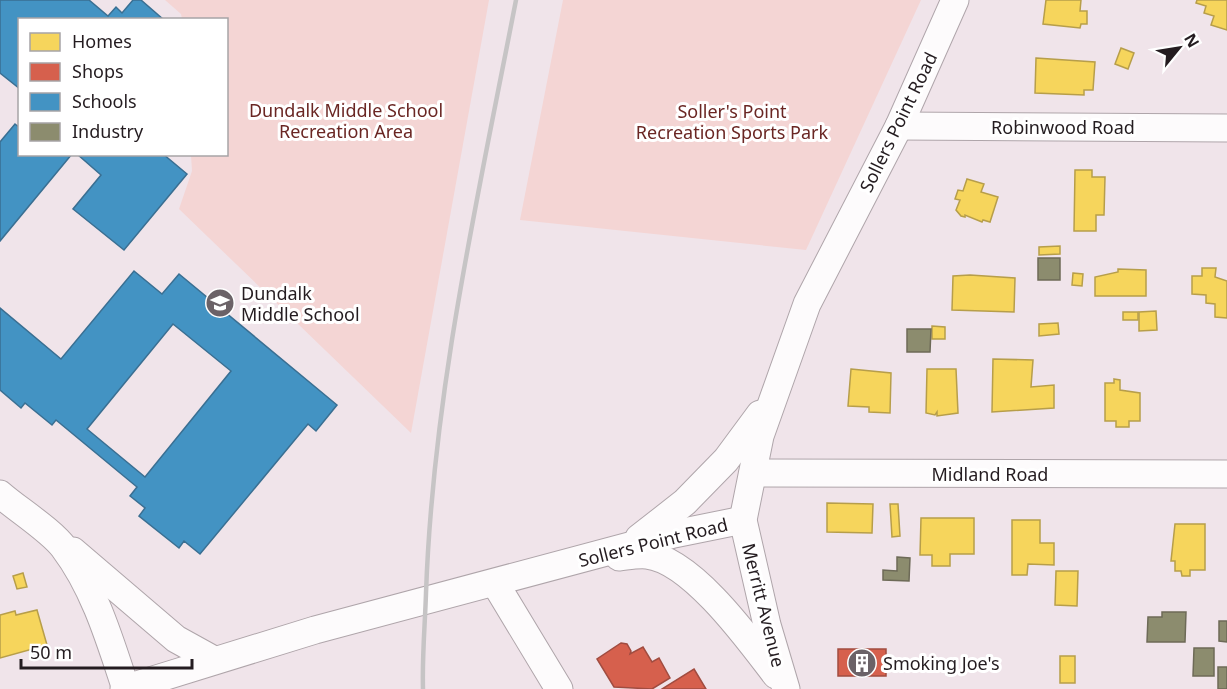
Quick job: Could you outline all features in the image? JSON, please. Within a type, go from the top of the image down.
[{"type":"street","name":"Sollers Point Road","points":[[125,689],[214,660],[628,546],[743,520],[760,436],[807,304],[899,126],[955,0]]},
{"type":"street","name":"Robinwood Road","points":[[899,126],[1227,128]]},
{"type":"street","points":[[628,546],[685,502],[726,460],[772,398]]},
{"type":"street","name":"Midland Road","points":[[753,473],[1227,474]]},
{"type":"street","points":[[0,494],[63,547],[88,588],[125,689]]},
{"type":"street","name":"Merritt Avenue","points":[[743,520],[767,625],[786,689]]},
{"type":"street","points":[[63,547],[76,552],[176,639],[214,660]]},
{"type":"street","points":[[585,558],[648,555],[678,569],[712,597],[786,689]]},
{"type":"street","points":[[495,583],[559,689]]},
{"type":"green space","name":"Dundalk Middle School Recreation Area","points":[[165,0],[489,0],[411,433],[179,209],[192,171],[191,156],[228,156],[228,18],[182,18],[181,14]]},
{"type":"green space","name":"Soller's Point Recreation Sports Park","points":[[563,0],[921,0],[806,250],[520,220]]},
{"type":"building: Homes","points":[[1046,0],[1081,0],[1080,11],[1087,11],[1087,24],[1081,24],[1080,28],[1043,24]]},
{"type":"building: Homes","points":[[1197,0],[1227,0],[1227,30],[1211,25],[1214,16],[1204,13],[1206,6],[1196,3]]},
{"type":"building: Homes","points":[[1121,48],[1134,53],[1128,69],[1115,64]]},
{"type":"building: Homes","points":[[1036,58],[1095,62],[1093,90],[1084,90],[1084,95],[1035,93]]},
{"type":"building: Homes","points":[[1075,170],[1092,170],[1092,177],[1105,177],[1104,215],[1096,215],[1096,231],[1074,231]]},
{"type":"building: Homes","points":[[967,179],[984,184],[981,192],[998,197],[990,222],[961,216],[956,210],[960,200],[955,199],[958,190],[963,191]]},
{"type":"building: Homes","points":[[1060,246],[1060,254],[1039,255],[1039,247]]},
{"type":"building: Homes","points":[[1202,268],[1216,268],[1215,277],[1227,281],[1227,318],[1215,317],[1215,304],[1206,303],[1206,295],[1192,294],[1192,276],[1202,276]]},
{"type":"building: Homes","points":[[1118,269],[1146,270],[1146,296],[1095,296],[1095,277],[1118,272]]},
{"type":"building: Homes","points":[[1073,273],[1083,274],[1082,286],[1072,285]]},
{"type":"building: Homes","points":[[953,276],[1015,278],[1014,312],[952,310]]},
{"type":"building: Homes","points":[[1156,311],[1157,330],[1139,331],[1139,312]]},
{"type":"building: Homes","points":[[1123,312],[1138,312],[1138,320],[1123,320]]},
{"type":"building: Homes","points":[[1058,323],[1059,334],[1039,336],[1039,324]]},
{"type":"building: Homes","points":[[932,326],[945,327],[945,339],[932,339]]},
{"type":"building: Homes","points":[[993,359],[1033,360],[1031,387],[1054,385],[1054,408],[992,412]]},
{"type":"building: Homes","points":[[851,369],[891,373],[890,413],[869,412],[869,407],[848,406]]},
{"type":"building: Homes","points":[[927,369],[956,369],[958,413],[937,416],[937,412],[935,415],[926,413]]},
{"type":"building: Homes","points":[[1114,379],[1120,380],[1120,390],[1140,393],[1140,421],[1129,421],[1129,427],[1116,427],[1116,421],[1105,421],[1105,383],[1114,383]]},
{"type":"building: Homes","points":[[827,503],[873,504],[872,533],[827,532]]},
{"type":"building: Homes","points":[[890,504],[898,504],[900,536],[892,537]]},
{"type":"building: Homes","points":[[921,518],[974,518],[974,554],[950,554],[950,566],[932,566],[932,555],[920,555]]},
{"type":"building: Homes","points":[[1012,520],[1040,520],[1040,543],[1054,543],[1054,565],[1028,564],[1027,575],[1012,575]]},
{"type":"building: Homes","points":[[1175,524],[1205,524],[1205,570],[1190,570],[1190,576],[1182,576],[1181,571],[1175,571],[1175,561],[1171,561]]},
{"type":"building: Homes","points":[[1056,571],[1078,571],[1077,606],[1055,605]]},
{"type":"building: Homes","points":[[23,573],[27,587],[17,589],[13,576]]},
{"type":"building: Homes","points":[[37,610],[47,645],[0,658],[0,615],[15,611],[16,615]]},
{"type":"building: Homes","points":[[1060,656],[1075,656],[1075,683],[1060,683]]},
{"type":"building: Shops","points":[[621,643],[627,644],[631,651],[630,654],[643,647],[652,662],[659,658],[670,678],[652,689],[614,687],[597,659]]},
{"type":"building: Shops","name":"Smoking Joe's","points":[[838,649],[886,649],[886,676],[838,676]]},
{"type":"building: Shops","points":[[694,669],[706,689],[662,689]]},
{"type":"building: Schools","points":[[0,0],[89,0],[108,16],[116,7],[122,13],[133,0],[141,0],[162,18],[18,18],[18,87],[0,73]]},
{"type":"building: Schools","points":[[15,124],[18,126],[18,156],[70,156],[0,241],[0,142]]},
{"type":"building: Schools","points":[[79,156],[165,156],[187,174],[124,250],[73,209],[101,175]]},
{"type":"building: Schools","points":[[134,271],[162,294],[179,274],[337,405],[316,431],[308,424],[200,554],[184,541],[179,548],[139,516],[145,508],[130,496],[137,487],[56,420],[52,425],[25,403],[21,408],[0,390],[0,308],[61,359]],"holes":[[[173,324],[231,371],[145,477],[87,429]]]},
{"type":"building: Industry","points":[[1038,258],[1060,258],[1060,280],[1038,280]]},
{"type":"building: Industry","points":[[907,329],[931,329],[930,352],[907,352]]},
{"type":"building: Industry","points":[[897,557],[910,558],[909,581],[883,580],[883,570],[897,571]]},
{"type":"building: Industry","points":[[1162,612],[1186,612],[1185,642],[1147,642],[1148,617],[1162,617]]},
{"type":"building: Industry","points":[[1219,621],[1227,621],[1227,642],[1219,641]]},
{"type":"building: Industry","points":[[1194,648],[1214,648],[1214,676],[1193,676]]},
{"type":"building: Industry","points":[[1218,667],[1227,667],[1227,689],[1218,689]]},
{"type":"railway","points":[[423,689],[430,518],[438,443],[459,295],[516,0]]},
{"type":"place","name":"Dundalk Middle School","points":[[220,303]]},
{"type":"place","name":"Smoking Joe's","points":[[862,663]]}]
